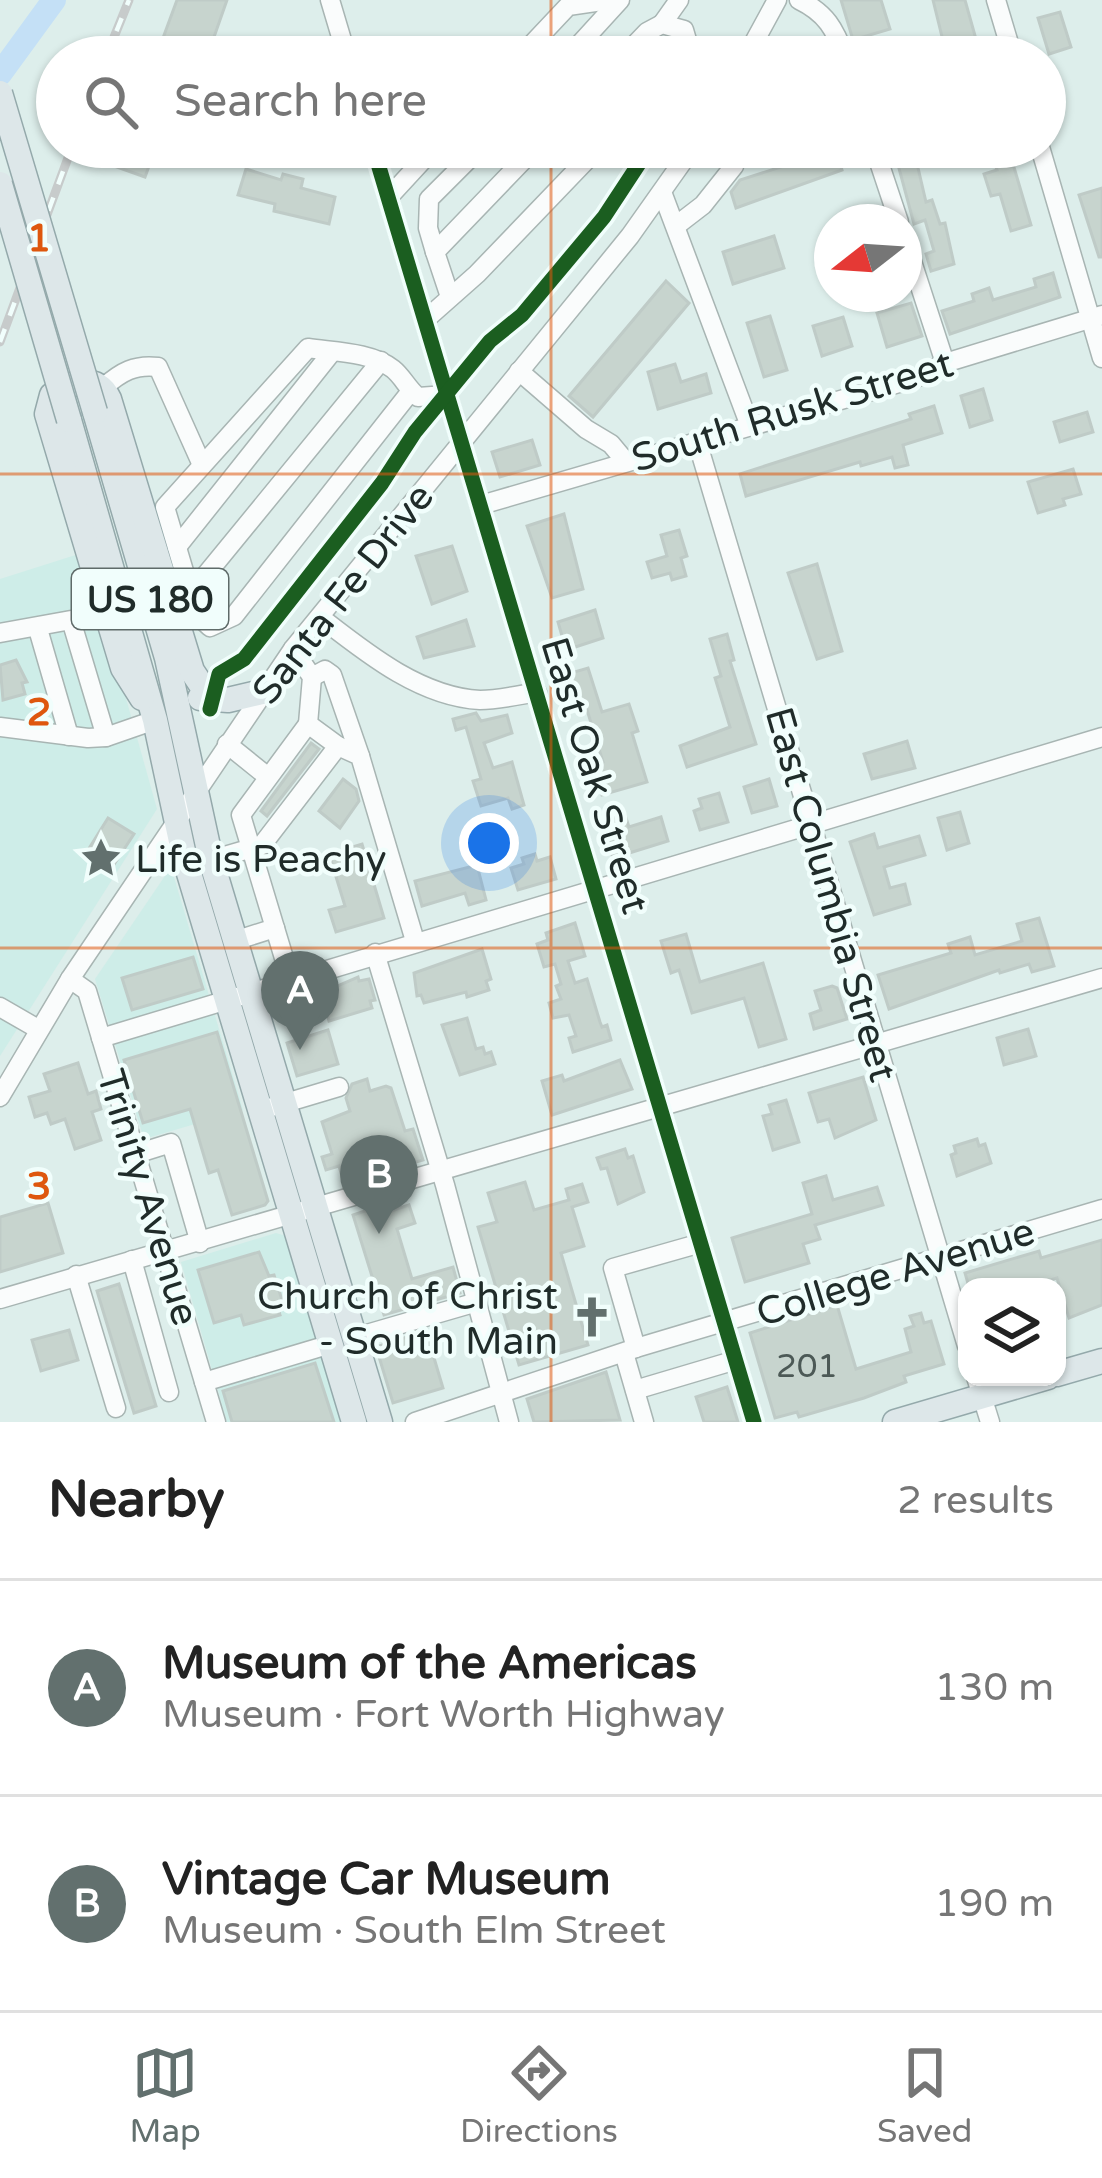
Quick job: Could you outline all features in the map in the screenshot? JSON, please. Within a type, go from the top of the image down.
[{"type":"main road","name":"US 180","points":[[0,93],[99,399],[234,940],[238,995]]},
{"type":"main road","name":"US 180","points":[[0,184],[155,720],[176,818],[238,995],[342,1341],[380,1422]]},
{"type":"main road","points":[[155,720],[123,668],[47,414],[46,403],[59,390],[96,381],[192,671],[212,700]]},
{"type":"main road","points":[[167,658],[193,693],[212,700],[262,692]]},
{"type":"main road","name":"US 180","points":[[342,1341],[354,1422]]},
{"type":"main road","points":[[1066,1371],[1102,1361]]},
{"type":"main road","points":[[895,1422],[979,1387]]},
{"type":"street","points":[[330,0],[341,36]]},
{"type":"street","points":[[587,36],[620,0]]},
{"type":"street","points":[[643,36],[662,23],[679,0]]},
{"type":"street","points":[[757,36],[777,0]]},
{"type":"street","points":[[800,0],[820,10],[837,36]]},
{"type":"street","points":[[996,0],[1007,36]]},
{"type":"street","points":[[538,36],[567,3],[601,1]]},
{"type":"street","points":[[662,23],[684,30],[686,36]]},
{"type":"street","name":"East Oak Street","points":[[379,168],[754,1422]]},
{"type":"street","points":[[388,198],[416,168]]},
{"type":"street","points":[[450,297],[428,228],[430,199],[461,168]]},
{"type":"street","points":[[435,252],[516,168]]},
{"type":"street","points":[[424,320],[579,168]]},
{"type":"street","name":"Santa Fe Drive","points":[[0,1097],[70,979],[293,649],[679,168]]},
{"type":"street","points":[[676,225],[703,205],[732,168]]},
{"type":"street","points":[[881,168],[893,204]]},
{"type":"street","points":[[1047,168],[1096,316],[1102,358]]},
{"type":"street","points":[[662,192],[750,426]]},
{"type":"street","points":[[922,292],[945,362]]},
{"type":"street","name":"South Rusk Street","points":[[481,505],[916,378],[945,362],[1096,316]]},
{"type":"street","points":[[411,391],[234,616],[211,627],[197,615],[165,507],[308,348],[381,362],[398,372],[418,397],[446,395]]},
{"type":"street","points":[[177,548],[332,352]]},
{"type":"street","points":[[191,593],[381,362]]},
{"type":"street","points":[[99,399],[117,375],[140,364],[158,367],[202,465]]},
{"type":"street","points":[[519,370],[586,429],[611,443],[626,462]]},
{"type":"street","name":"East Columbia Street","points":[[697,441],[958,1316]]},
{"type":"street","points":[[320,617],[425,687],[483,700],[537,692]]},
{"type":"street","points":[[0,633],[71,620],[106,737]]},
{"type":"street","points":[[38,629],[69,736]]},
{"type":"street","points":[[290,978],[241,814],[308,724],[312,676],[293,649]]},
{"type":"street","points":[[312,676],[325,670],[332,675],[416,941]]},
{"type":"street","points":[[0,727],[106,737],[155,720]]},
{"type":"street","points":[[308,724],[360,756]]},
{"type":"street","points":[[101,1037],[1102,737]]},
{"type":"street","points":[[227,744],[268,777]]},
{"type":"street","points":[[211,860],[262,845],[338,746]]},
{"type":"street","points":[[234,940],[275,928]]},
{"type":"street","points":[[375,953],[509,1422]]},
{"type":"street","points":[[0,1299],[1102,978]]},
{"type":"street","name":"Trinity Avenue","points":[[70,979],[87,991],[216,1422]]},
{"type":"street","points":[[0,1007],[38,1029]]},
{"type":"street","points":[[272,1107],[339,1087]]},
{"type":"street","points":[[136,1154],[171,1144],[200,1243]]},
{"type":"street","name":"College Avenue","points":[[415,1422],[630,1351],[1102,1209]]},
{"type":"street","points":[[644,1422],[613,1268],[700,1243]]},
{"type":"street","points":[[131,1260],[169,1392]]},
{"type":"street","points":[[76,1275],[116,1408]]},
{"type":"street","points":[[204,1382],[477,1302]]},
{"type":"street","points":[[635,1390],[736,1360]]},
{"type":"street","points":[[979,1387],[990,1422]]},
{"type":"shaded area","points":[[85,552],[157,809],[0,1056],[0,579]]},
{"type":"shaded area","points":[[171,867],[243,1110],[144,1139],[95,979]]},
{"type":"shaded area","points":[[276,1233],[286,1236],[345,1422],[227,1422],[181,1262]]},
{"type":"building","points":[[177,0],[227,0],[214,36],[164,36]]},
{"type":"building","points":[[841,0],[881,0],[890,29],[852,36]]},
{"type":"building","points":[[933,0],[965,0],[975,36],[942,36]]},
{"type":"building","points":[[1060,12],[1071,47],[1066,49],[1066,36],[1044,36],[1038,18]]},
{"type":"building","points":[[120,168],[148,168],[145,177]]},
{"type":"building","points":[[778,168],[842,170],[736,208],[731,192],[740,180]]},
{"type":"building","points":[[899,168],[918,168],[926,202],[932,200],[940,224],[945,223],[954,264],[931,271],[926,254],[934,251],[922,204],[909,204]]},
{"type":"building","points":[[1014,168],[1031,225],[1011,231],[1000,194],[991,196],[984,174]]},
{"type":"building","points":[[246,169],[281,180],[283,174],[303,179],[301,188],[335,197],[329,224],[274,211],[275,204],[238,195]]},
{"type":"building","points":[[1102,188],[1102,257],[1099,257],[1079,195]]},
{"type":"building","points":[[774,236],[784,268],[733,284],[723,252]]},
{"type":"building","points":[[1053,273],[1060,297],[950,334],[942,311],[974,301],[972,294],[989,288],[993,300],[1036,287],[1034,279]]},
{"type":"building","points":[[666,281],[689,303],[593,417],[569,396]]},
{"type":"building","points":[[914,312],[922,336],[887,347],[877,313]]},
{"type":"building","points":[[770,316],[787,370],[764,377],[747,323]]},
{"type":"building","points":[[843,317],[852,346],[822,356],[813,326]]},
{"type":"building","points":[[675,364],[681,382],[706,374],[711,393],[658,409],[648,372]]},
{"type":"building","points":[[983,389],[992,420],[970,427],[961,396]]},
{"type":"building","points":[[934,406],[942,433],[903,445],[908,465],[895,468],[892,457],[861,466],[860,462],[746,496],[740,474],[911,419],[909,414]]},
{"type":"building","points":[[1087,412],[1093,432],[1060,442],[1054,422]]},
{"type":"building","points":[[532,440],[540,465],[500,477],[492,452]]},
{"type":"building","points":[[1073,469],[1081,494],[1038,513],[1028,482]]},
{"type":"building","points":[[564,514],[583,589],[552,598],[527,526]]},
{"type":"building","points":[[679,530],[687,556],[681,558],[686,576],[672,580],[670,573],[652,578],[647,562],[667,556],[661,535]]},
{"type":"building","points":[[452,546],[467,591],[432,604],[416,556]]},
{"type":"building","points":[[817,564],[842,651],[817,659],[788,573]]},
{"type":"building","points":[[595,610],[603,638],[566,650],[558,622]]},
{"type":"building","points":[[466,620],[474,646],[424,658],[417,637]]},
{"type":"building","points":[[727,634],[734,660],[730,661],[756,744],[687,767],[680,746],[730,727],[715,678],[721,676],[710,639]]},
{"type":"building","points":[[16,660],[27,682],[22,683],[25,694],[3,700],[0,665]]},
{"type":"building","points":[[588,668],[602,712],[629,704],[647,782],[602,795],[593,765],[603,762],[584,700],[572,703],[564,675]]},
{"type":"building","points":[[476,713],[481,721],[507,715],[512,733],[484,743],[493,768],[512,762],[524,805],[512,809],[508,798],[481,806],[473,781],[481,779],[466,727],[456,730],[453,719]]},
{"type":"building","points":[[907,741],[915,768],[872,779],[864,754]]},
{"type":"building","points":[[311,743],[319,749],[267,816],[261,811]]},
{"type":"building","points":[[343,779],[356,789],[359,801],[340,828],[319,811]]},
{"type":"building","points":[[769,779],[777,806],[752,813],[744,787]]},
{"type":"building","points":[[719,793],[728,822],[700,830],[694,811],[702,808],[699,799]]},
{"type":"building","points":[[624,812],[629,827],[661,817],[668,841],[613,858],[601,819]]},
{"type":"building","points":[[960,812],[969,843],[947,850],[938,818]]},
{"type":"building","points":[[108,818],[134,834],[113,866],[88,850]]},
{"type":"building","points":[[874,834],[878,848],[919,836],[925,855],[884,867],[890,888],[905,884],[910,904],[874,915],[850,842]]},
{"type":"building","points":[[362,844],[384,918],[336,932],[329,910],[345,906],[329,854]]},
{"type":"building","points":[[535,854],[537,861],[550,857],[556,879],[518,890],[511,868]]},
{"type":"building","points":[[477,865],[486,900],[469,905],[465,893],[422,906],[415,881]]},
{"type":"building","points":[[1039,918],[1054,966],[1032,972],[1029,964],[999,970],[889,1009],[878,975],[951,953],[948,944],[970,937],[975,955],[1022,941],[1017,924]]},
{"type":"building","points":[[575,923],[585,956],[568,961],[575,983],[587,979],[600,1022],[602,1027],[607,1025],[611,1040],[573,1052],[569,1038],[576,1036],[569,1015],[553,1018],[549,1003],[561,999],[555,964],[544,967],[537,944],[548,940],[546,933]]},
{"type":"building","points":[[686,934],[700,982],[763,963],[786,1039],[759,1047],[744,998],[692,1013],[679,970],[671,973],[661,941]]},
{"type":"building","points":[[482,949],[491,979],[486,981],[489,990],[424,1003],[417,996],[414,973]]},
{"type":"building","points":[[193,957],[203,989],[132,1010],[122,978]]},
{"type":"building","points":[[358,977],[359,981],[369,979],[375,1000],[370,1001],[372,1008],[329,1021],[321,993]]},
{"type":"building","points":[[837,988],[847,1019],[814,1029],[810,1014],[821,1010],[815,991]]},
{"type":"building","points":[[467,1018],[476,1049],[491,1052],[495,1064],[460,1075],[442,1025]]},
{"type":"building","points":[[1028,1029],[1036,1056],[1004,1065],[997,1038]]},
{"type":"building","points":[[328,1030],[338,1064],[297,1076],[287,1043]]},
{"type":"building","points":[[217,1032],[268,1201],[232,1215],[218,1170],[209,1173],[190,1109],[143,1123],[124,1060]]},
{"type":"building","points":[[620,1060],[632,1089],[552,1115],[542,1081],[562,1075],[564,1081]]},
{"type":"building","points":[[78,1063],[88,1094],[96,1091],[101,1109],[92,1112],[101,1140],[75,1149],[65,1119],[51,1124],[47,1113],[35,1117],[29,1097],[50,1091],[44,1074]]},
{"type":"building","points":[[863,1077],[876,1120],[835,1138],[829,1119],[818,1122],[809,1093]]},
{"type":"building","points":[[367,1079],[370,1091],[391,1088],[405,1131],[413,1129],[423,1160],[344,1183],[339,1166],[326,1170],[322,1157],[332,1154],[322,1122],[350,1111],[346,1098],[352,1084]]},
{"type":"building","points":[[786,1100],[799,1142],[773,1150],[763,1116],[772,1114],[769,1105]]},
{"type":"building","points":[[977,1139],[979,1146],[985,1144],[991,1163],[957,1176],[951,1155],[956,1153],[954,1146]]},
{"type":"building","points":[[625,1149],[628,1158],[633,1156],[644,1192],[618,1204],[607,1168],[601,1169],[597,1158]]},
{"type":"building","points":[[826,1176],[833,1200],[877,1187],[883,1205],[815,1225],[820,1239],[803,1244],[809,1263],[745,1282],[732,1238],[812,1214],[803,1183]]},
{"type":"building","points":[[525,1182],[534,1210],[569,1200],[566,1189],[582,1184],[588,1202],[572,1207],[584,1246],[561,1253],[588,1345],[519,1365],[478,1227],[497,1222],[488,1193]]},
{"type":"building","points":[[48,1203],[63,1253],[0,1272],[0,1217]]},
{"type":"building","points":[[389,1203],[391,1211],[409,1205],[415,1223],[397,1229],[412,1279],[453,1267],[460,1293],[384,1315],[353,1215]]},
{"type":"building","points":[[1102,1240],[1102,1305],[1069,1318],[1066,1278],[966,1278],[965,1273],[1039,1251],[1041,1258]]},
{"type":"building","points":[[259,1252],[269,1276],[274,1275],[282,1300],[276,1302],[280,1315],[244,1325],[241,1315],[214,1323],[198,1270]]},
{"type":"building","points":[[119,1284],[156,1406],[134,1413],[97,1291]]},
{"type":"building","points":[[837,1305],[856,1369],[911,1352],[905,1329],[914,1326],[910,1316],[921,1313],[924,1323],[931,1321],[944,1364],[904,1376],[906,1382],[864,1398],[799,1417],[797,1412],[775,1418],[750,1333]]},
{"type":"building","points":[[69,1330],[78,1360],[41,1371],[32,1340]]},
{"type":"building","points":[[426,1331],[443,1388],[393,1403],[376,1347]]},
{"type":"building","points":[[315,1363],[334,1422],[232,1422],[223,1391]]},
{"type":"building","points":[[606,1372],[620,1420],[534,1422],[527,1399]]},
{"type":"building","points":[[727,1387],[738,1422],[704,1422],[696,1397]]},
{"type":"waterway","points":[[0,74],[54,0]]},
{"type":"railway","points":[[114,36],[129,0]]},
{"type":"railway","points":[[0,342],[64,168]]},
{"type":"cycle path","points":[[379,168],[754,1422]]},
{"type":"cycle path","points":[[210,709],[219,674],[244,659],[382,483],[415,432],[490,341],[522,315],[604,217],[636,168]]},
{"type":"place","name":"Life is Peachy","points":[[101,858]]},
{"type":"place","name":"Museum of the Americas","points":[[300,1050]]},
{"type":"place","name":"Vintage Car Museum","points":[[379,1234]]},
{"type":"place","name":"Church of Christ - South Main","points":[[592,1317]]}]
